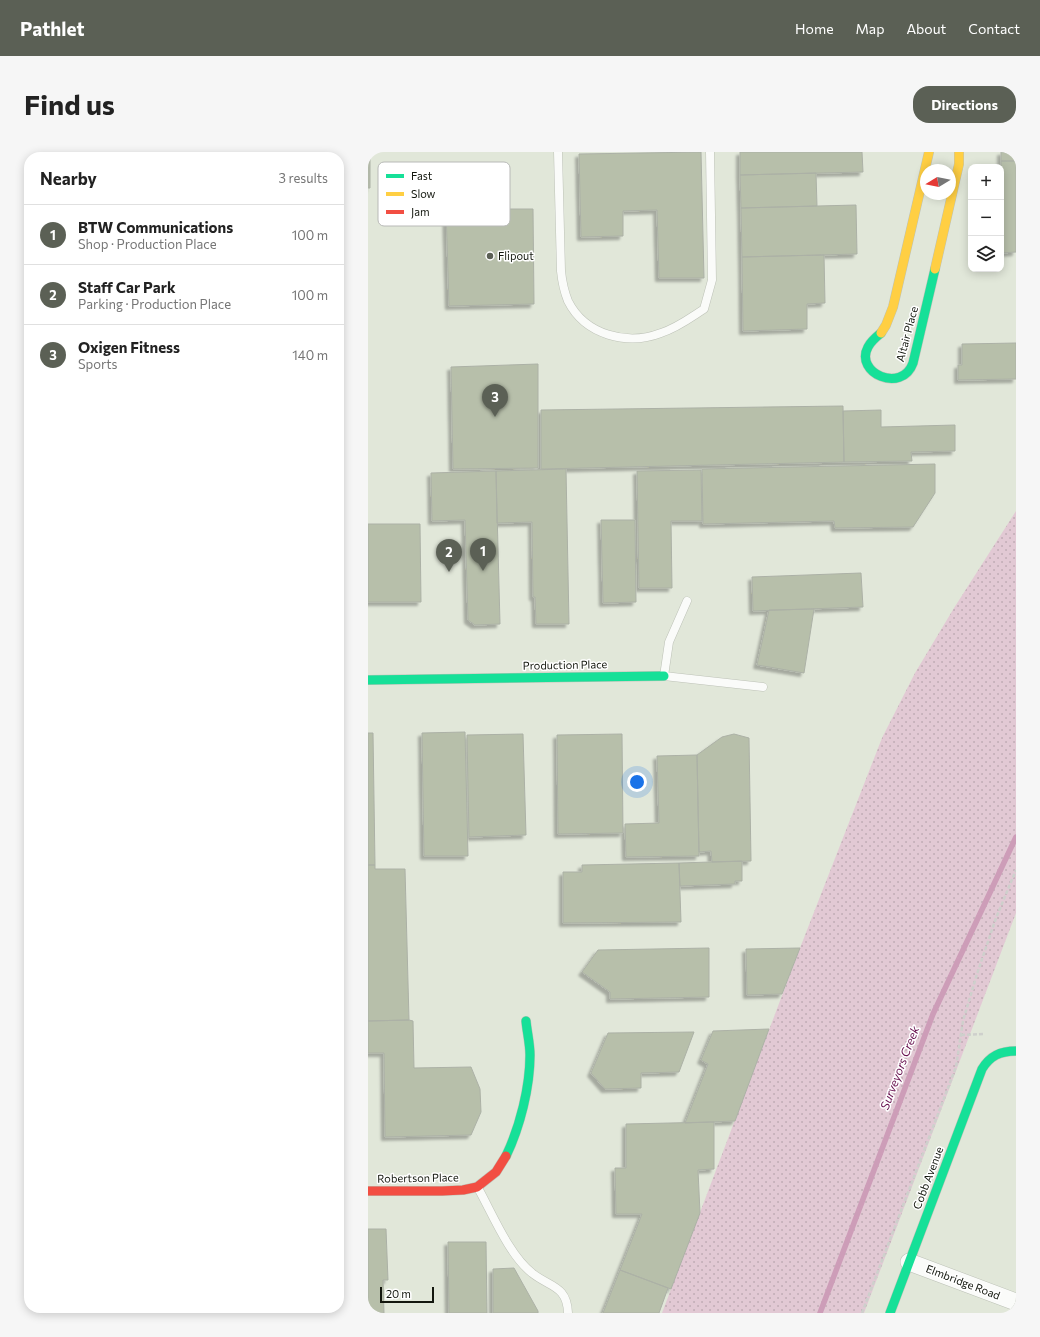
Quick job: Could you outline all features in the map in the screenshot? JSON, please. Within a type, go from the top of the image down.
[{"type":"street","name":"Altair Place","points":[[929,152],[893,307],[887,323],[882,331],[870,342],[866,353],[866,360],[869,367],[876,374],[884,378],[902,376],[909,371],[913,363],[959,164],[959,152]]},
{"type":"street","name":"Production Place","points":[[368,680],[664,676]]},
{"type":"street","name":"Robertson Place","points":[[368,1191],[463,1190],[477,1187],[496,1172],[507,1155],[528,1088],[530,1054],[526,1021]]},
{"type":"street","name":"Cobb Avenue","points":[[890,1313],[982,1069],[993,1055],[1006,1051],[1016,1051]]},
{"type":"street","name":"Elmbridge Road","points":[[910,1262],[1016,1302]]},
{"type":"lane","points":[[558,152],[561,271],[563,287],[568,301],[584,321],[603,334],[626,339],[647,338],[671,330],[704,309],[712,280],[710,152]]},
{"type":"lane","points":[[664,676],[669,642],[687,602]]},
{"type":"lane","name":"Production Place","points":[[664,676],[763,687]]},
{"type":"lane","points":[[477,1187],[519,1260],[532,1273],[562,1291],[568,1304],[568,1313]]},
{"type":"path","points":[[862,1313],[956,1067],[963,1021],[996,918],[1016,870]]},
{"type":"path","points":[[961,1035],[983,1034]]},
{"type":"shaded area","points":[[1016,511],[1016,913],[864,1313],[662,1313],[800,948],[882,738],[915,673],[954,608]]},
{"type":"building","points":[[368,152],[370,152],[370,188],[368,188]]},
{"type":"building","points":[[701,152],[704,278],[659,278],[657,210],[623,211],[623,236],[581,237],[579,154]]},
{"type":"building","points":[[740,152],[862,152],[863,172],[740,175]]},
{"type":"building","points":[[1001,152],[1016,152],[1016,161],[1001,161]]},
{"type":"building","points":[[1001,161],[1016,161],[1016,252],[1004,253],[1004,164],[1001,164]]},
{"type":"building","points":[[816,173],[817,206],[741,208],[740,175]]},
{"type":"building","points":[[856,205],[857,254],[742,257],[741,208]]},
{"type":"building","name":"Flipout","points":[[510,209],[533,209],[534,304],[449,306],[447,226],[510,226]]},
{"type":"building","points":[[824,255],[825,303],[807,304],[807,329],[743,331],[742,257]]},
{"type":"building","points":[[1016,343],[1016,379],[958,380],[958,365],[962,365],[962,344]]},
{"type":"building","points":[[538,364],[538,468],[453,469],[451,367]]},
{"type":"building","points":[[843,406],[844,462],[541,469],[541,410]]},
{"type":"building","points":[[881,410],[881,427],[955,425],[955,451],[911,452],[912,461],[844,462],[843,411]]},
{"type":"building","points":[[935,464],[935,493],[913,527],[835,528],[834,521],[703,524],[702,469]]},
{"type":"building","points":[[566,469],[569,624],[536,624],[535,597],[533,597],[532,522],[497,523],[496,471]]},
{"type":"building","points":[[701,470],[702,521],[671,521],[672,588],[639,588],[637,471]]},
{"type":"building","points":[[496,471],[500,624],[475,625],[468,620],[465,520],[432,521],[431,473]]},
{"type":"building","points":[[601,520],[635,520],[636,602],[603,603]]},
{"type":"building","points":[[368,524],[420,524],[421,602],[368,602]]},
{"type":"building","points":[[861,573],[863,607],[753,611],[752,577]]},
{"type":"building","points":[[814,609],[804,673],[757,665],[769,610]]},
{"type":"building","points":[[465,732],[468,856],[424,856],[422,733]]},
{"type":"building","points":[[368,733],[373,733],[375,865],[368,865]]},
{"type":"building","points":[[523,734],[526,835],[469,837],[467,735]]},
{"type":"building","points":[[622,734],[623,833],[558,834],[557,735]]},
{"type":"building","points":[[734,734],[749,738],[751,861],[712,862],[711,851],[699,852],[697,755],[722,737]]},
{"type":"building","points":[[697,755],[699,856],[626,857],[625,824],[659,823],[657,756]]},
{"type":"building","points":[[742,861],[742,881],[735,881],[735,884],[680,886],[679,863]]},
{"type":"building","points":[[679,863],[681,922],[563,923],[563,872],[582,872],[582,865]]},
{"type":"building","points":[[368,865],[375,865],[375,869],[405,869],[409,1020],[368,1021]]},
{"type":"building","points":[[709,948],[709,997],[610,999],[610,992],[582,972],[598,950]]},
{"type":"building","points":[[800,948],[782,994],[747,995],[746,949]]},
{"type":"building","points":[[368,1021],[413,1021],[414,1068],[471,1067],[480,1089],[481,1112],[471,1135],[385,1137],[384,1053],[368,1053]]},
{"type":"building","points":[[769,1029],[735,1121],[685,1123],[708,1064],[701,1060],[713,1031]]},
{"type":"building","points":[[694,1032],[679,1072],[641,1073],[641,1088],[605,1089],[591,1073],[608,1033]]},
{"type":"building","points":[[714,1122],[714,1169],[698,1170],[700,1213],[671,1289],[620,1270],[642,1214],[616,1214],[615,1168],[626,1168],[626,1124]]},
{"type":"building","points":[[368,1229],[386,1229],[388,1280],[383,1280],[384,1313],[368,1313]]},
{"type":"building","points":[[448,1242],[486,1242],[487,1313],[449,1313]]},
{"type":"building","points":[[514,1268],[538,1313],[493,1313],[493,1269]]},
{"type":"building","points":[[620,1270],[668,1288],[659,1313],[603,1313]]},
{"type":"waterway","name":"Surveyors Creek","points":[[820,1313],[933,1014],[1016,837]]},
{"type":"traffic: fast","points":[[881,333],[868,347],[865,356],[868,365],[873,372],[881,376],[890,378],[899,377],[907,372],[913,363],[935,269]]},
{"type":"traffic: fast","points":[[368,680],[664,676]]},
{"type":"traffic: fast","points":[[506,1156],[520,1120],[530,1067],[530,1051],[526,1021]]},
{"type":"traffic: fast","points":[[890,1313],[982,1069],[985,1064],[996,1055],[1016,1051]]},
{"type":"traffic: slow","points":[[881,333],[893,307],[929,152]]},
{"type":"traffic: slow","points":[[935,269],[959,164],[959,152]]},
{"type":"traffic: jam","points":[[368,1191],[442,1191],[463,1190],[477,1187],[496,1172],[506,1156]]},
{"type":"place","name":"Flipout","points":[[490,256]]},
{"type":"place","name":"Oxigen Fitness","points":[[495,417]]},
{"type":"place","name":"BTW Communications","points":[[483,571]]},
{"type":"place","name":"Staff Car Park","points":[[449,572]]}]
